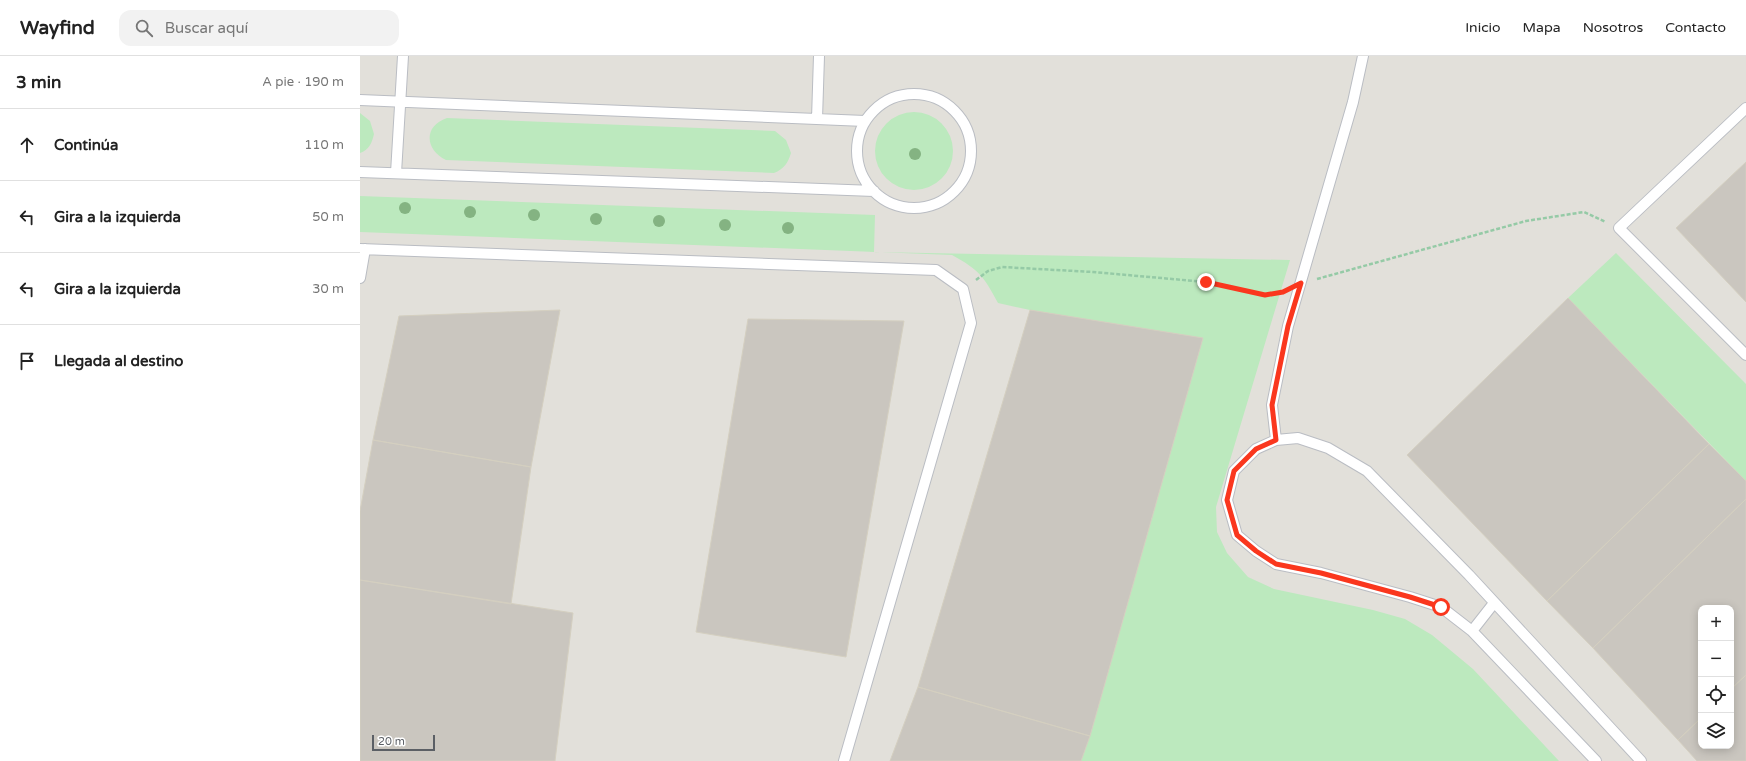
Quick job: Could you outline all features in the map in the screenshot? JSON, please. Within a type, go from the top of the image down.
[{"type":"lane","points":[[396,173],[403,56]]},
{"type":"lane","points":[[817,119],[819,56]]},
{"type":"lane","points":[[1276,440],[1272,405],[1288,326],[1353,102],[1363,56]]},
{"type":"lane","points":[[914,94],[933,97],[950,107],[963,122],[970,140],[970,158],[966,176],[955,191],[941,202],[924,207],[906,208],[888,202],[874,191],[863,176],[858,159],[858,139],[865,121],[878,106],[895,97],[914,94]]},
{"type":"lane","points":[[360,100],[865,121]]},
{"type":"lane","points":[[1746,108],[1619,228],[1746,355]]},
{"type":"lane","points":[[360,172],[874,191]]},
{"type":"lane","points":[[360,278],[363,249],[936,270],[963,289],[971,323],[844,761]]},
{"type":"lane","points":[[1596,761],[1472,631],[1441,607],[1321,573],[1276,564],[1256,551],[1237,535],[1227,500],[1234,471],[1256,449],[1276,440],[1298,438],[1328,448],[1367,471],[1494,603],[1640,761]]},
{"type":"lane","points":[[1472,631],[1494,603]]},
{"type":"path","points":[[963,289],[988,271],[1002,267],[1093,272],[1206,282],[1265,295],[1283,292],[1301,283],[1526,222],[1584,212],[1619,228]]},
{"type":"shaded area","points":[[360,56],[1746,56],[1746,761],[360,761]]},
{"type":"green space","points":[[906,112],[922,112],[936,118],[947,129],[953,143],[953,159],[947,173],[936,184],[922,190],[906,190],[892,184],[881,173],[875,159],[875,143],[881,129],[892,118]]},
{"type":"green space","points":[[360,113],[370,121],[374,134],[370,146],[360,153]]},
{"type":"green space","points":[[447,118],[775,131],[786,140],[791,153],[785,165],[774,173],[446,160],[439,156],[434,150],[430,138],[434,127],[439,122]]},
{"type":"green space","points":[[360,196],[875,215],[874,252],[360,232]]},
{"type":"green space","points":[[876,252],[1290,260],[1216,507],[1217,532],[1227,553],[1248,577],[1274,589],[1373,610],[1405,619],[1432,635],[1473,669],[1559,761],[1081,761],[1090,736],[1203,338],[1030,310],[998,303],[980,274],[952,255]]},
{"type":"green space","points":[[1616,253],[1746,384],[1746,481],[1568,298]]},
{"type":"building","points":[[1746,162],[1746,302],[1676,228]]},
{"type":"building","points":[[1568,298],[1709,444],[1547,601],[1407,455]]},
{"type":"building","points":[[560,310],[531,467],[373,440],[399,316]]},
{"type":"building","points":[[1030,310],[1203,338],[1090,736],[918,687]]},
{"type":"building","points":[[748,319],[904,321],[846,657],[696,632]]},
{"type":"building","points":[[373,440],[531,467],[511,604],[360,580],[360,511]]},
{"type":"building","points":[[1709,444],[1746,481],[1746,499],[1593,648],[1547,601]]},
{"type":"building","points":[[1746,499],[1746,675],[1734,686],[1734,605],[1698,605],[1698,721],[1678,740],[1593,648]]},
{"type":"building","points":[[360,580],[573,613],[555,761],[360,761]]},
{"type":"building","points":[[1746,675],[1746,761],[1697,761],[1678,740],[1698,721],[1698,749],[1734,749],[1734,686]]},
{"type":"building","points":[[918,687],[1090,736],[1081,761],[890,761]]},
{"type":"route","points":[[1206,282],[1265,295],[1283,292],[1301,283],[1288,326],[1272,405],[1276,440],[1256,449],[1234,471],[1227,500],[1237,535],[1256,551],[1276,564],[1321,573],[1441,607]]}]
